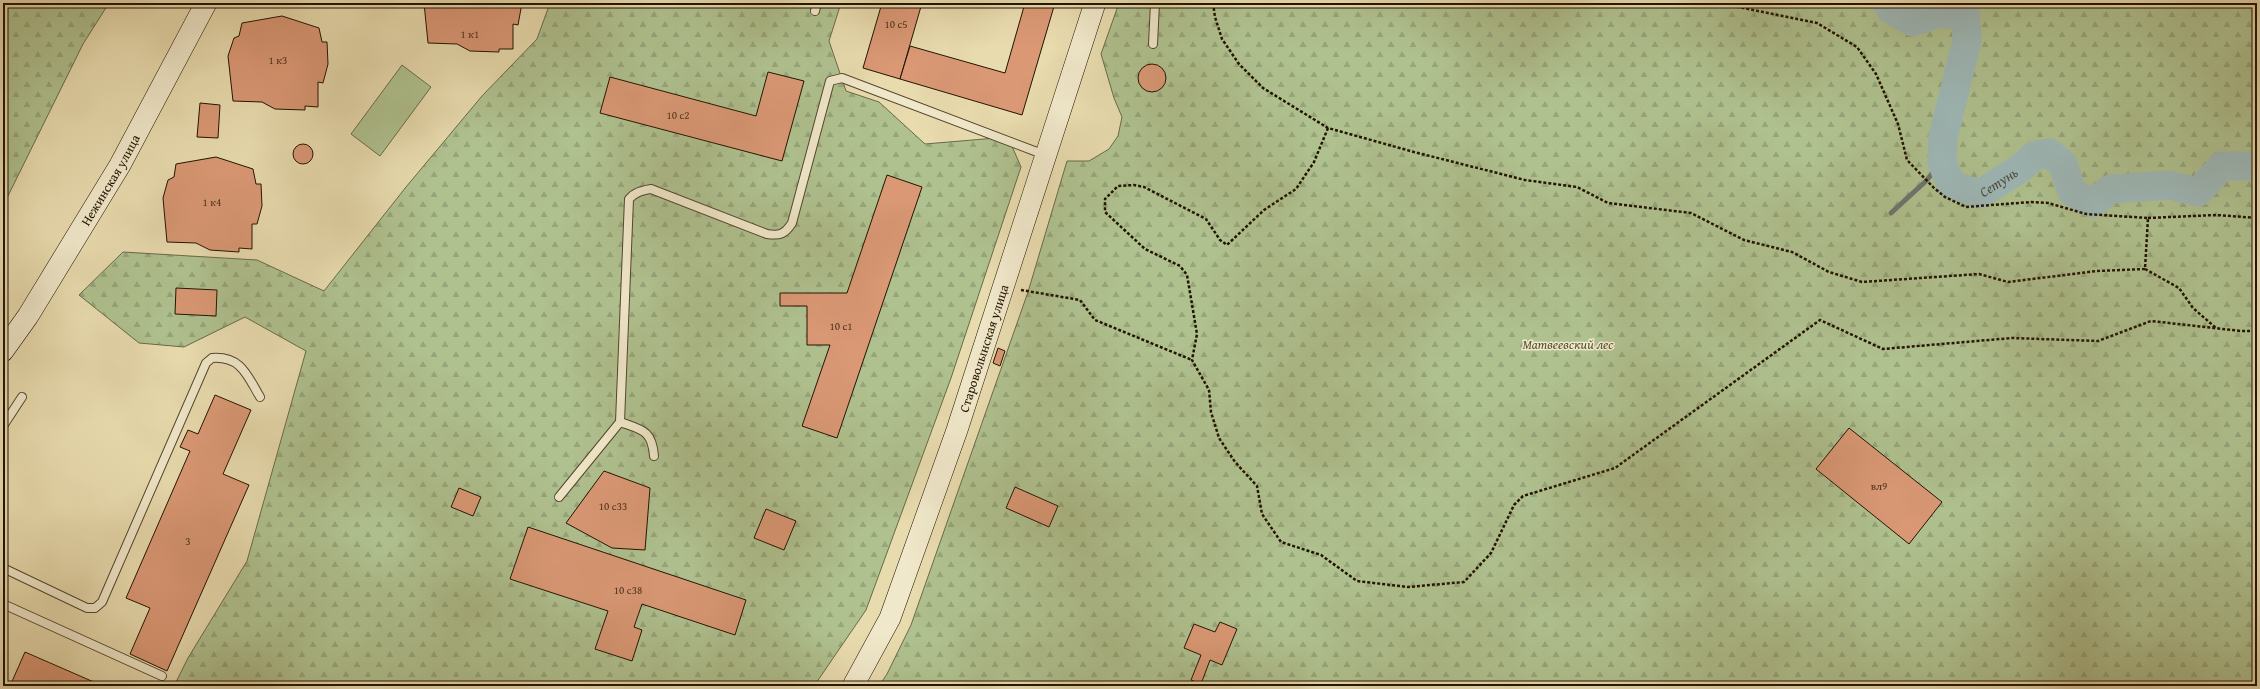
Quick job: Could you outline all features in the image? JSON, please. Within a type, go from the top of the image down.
[{"type":"street","name":"Нежинская улица","points":[[3,351],[28,316],[120,165],[206,3]]},
{"type":"street","name":"Староволынская улица","points":[[853,686],[867,664],[890,618],[956,430],[1095,3]]},
{"type":"lane","points":[[1153,44],[1155,3]]},
{"type":"lane","points":[[559,497],[620,422],[628,199],[633,194],[638,191],[651,189],[767,234],[775,235],[786,232],[792,223],[830,81],[842,78],[1046,155]]},
{"type":"lane","points":[[3,568],[87,608],[95,608],[102,602],[206,363],[212,358],[230,358],[238,364],[260,397]]},
{"type":"lane","points":[[3,426],[22,397]]},
{"type":"lane","points":[[620,422],[641,429],[648,434],[653,442],[654,456]]},
{"type":"lane","points":[[3,604],[162,676]]},
{"type":"path","points":[[1213,3],[1215,16],[1222,39],[1238,64],[1263,88],[1328,128],[1414,152],[1525,180],[1577,187],[1608,203],[1691,213],[1744,240],[1792,252],[1829,272],[1862,282],[1979,274],[2008,282],[2097,271],[2145,269],[2179,288],[2193,308],[2217,329]]},
{"type":"path","points":[[1719,3],[1817,23],[1857,47],[1876,74],[1898,124],[1907,160],[1934,188],[1945,197],[1966,207],[2031,202],[2048,203],[2086,214],[2148,218],[2216,215],[2257,218]]},
{"type":"path","points":[[1192,360],[1197,334],[1187,275],[1180,266],[1145,249],[1105,212],[1105,199],[1118,186],[1134,185],[1144,187],[1206,220],[1220,240],[1227,245],[1264,210],[1296,189],[1314,162],[1328,128]]},
{"type":"path","points":[[2145,269],[2148,218]]},
{"type":"path","points":[[1016,289],[1080,300],[1095,320],[1192,360],[1209,390],[1211,412],[1219,438],[1235,462],[1257,486],[1262,514],[1281,542],[1321,555],[1357,581],[1408,587],[1464,582],[1491,553],[1514,505],[1523,496],[1615,468],[1820,320],[1883,349],[2012,338],[2098,341],[2151,321],[2217,329],[2257,331]]},
{"type":"green space","points":[[3,3],[109,3],[83,44],[3,206]]},
{"type":"green space","points":[[550,3],[841,3],[829,41],[846,91],[879,102],[925,144],[1008,137],[1021,167],[951,378],[866,610],[814,686],[174,686],[188,658],[247,561],[306,351],[245,317],[184,347],[139,343],[79,295],[123,252],[257,260],[324,291],[406,187],[482,96],[537,39]]},
{"type":"green space","name":"Матвеевский лес","points":[[1119,3],[2257,3],[2257,686],[879,686],[887,674],[911,625],[1028,292],[1067,161],[1089,161],[1109,149],[1118,136],[1122,117],[1114,98],[1101,54]]},
{"type":"green space","points":[[402,65],[431,87],[380,156],[351,134]]},
{"type":"building","points":[[424,3],[522,3],[518,25],[513,24],[513,49],[499,49],[499,52],[470,51],[457,44],[428,43]]},
{"type":"building","points":[[882,3],[922,3],[900,79],[863,68]]},
{"type":"building","points":[[1025,3],[1055,3],[1022,115],[900,79],[910,46],[1005,73]]},
{"type":"building","points":[[282,16],[319,28],[322,42],[327,42],[328,64],[323,83],[318,82],[318,107],[305,106],[305,110],[275,109],[262,102],[233,101],[228,56],[234,38],[239,36],[242,23]]},
{"type":"building","points":[[1152,64],[1158,65],[1162,68],[1165,72],[1165,84],[1162,88],[1158,91],[1152,92],[1146,91],[1142,88],[1139,84],[1138,78],[1139,72],[1142,68],[1146,65]]},
{"type":"building","points":[[768,72],[804,81],[782,161],[600,113],[610,77],[756,116]]},
{"type":"building","points":[[200,103],[220,105],[218,138],[197,137]]},
{"type":"building","points":[[303,144],[310,147],[313,154],[310,161],[303,164],[296,161],[293,154],[296,147]]},
{"type":"building","points":[[216,157],[253,169],[256,184],[261,184],[262,206],[257,224],[252,224],[252,249],[239,248],[239,252],[210,250],[196,243],[167,242],[163,198],[168,180],[174,177],[176,164]]},
{"type":"building","points":[[887,175],[922,187],[837,438],[802,426],[830,345],[807,345],[807,306],[780,306],[780,293],[847,293]]},
{"type":"building","points":[[176,288],[217,290],[216,316],[175,314]]},
{"type":"building","points":[[998,348],[1005,351],[1000,366],[993,363]]},
{"type":"building","points":[[215,395],[251,410],[223,474],[249,485],[167,671],[130,654],[150,608],[126,598],[190,451],[180,447],[188,430],[198,434]]},
{"type":"building","points":[[1849,428],[1942,502],[1909,544],[1816,469]]},
{"type":"building","points":[[604,471],[650,488],[645,550],[612,548],[566,523]]},
{"type":"building","points":[[1015,487],[1058,506],[1049,527],[1006,508]]},
{"type":"building","points":[[459,488],[481,497],[473,516],[451,507]]},
{"type":"building","points":[[766,509],[796,521],[784,550],[754,538]]},
{"type":"building","points":[[528,527],[746,600],[735,635],[642,604],[634,627],[642,630],[632,661],[595,649],[608,611],[510,579]]},
{"type":"building","points":[[1220,622],[1237,629],[1222,665],[1210,660],[1201,684],[1191,680],[1201,655],[1184,648],[1194,624],[1215,632]]},
{"type":"building","points":[[25,652],[103,686],[10,686]]},
{"type":"waterway","name":"Сетунь","points":[[1887,3],[1891,10],[1913,22],[1940,13],[1966,17],[1967,41],[1943,137],[1942,162],[1951,185],[1980,194],[2022,167],[2035,155],[2049,153],[2063,164],[2072,192],[2092,203],[2111,189],[2169,185],[2198,192],[2222,166],[2257,166]]},
{"type":"waterway","points":[[1891,213],[1926,181],[1942,162]]}]
